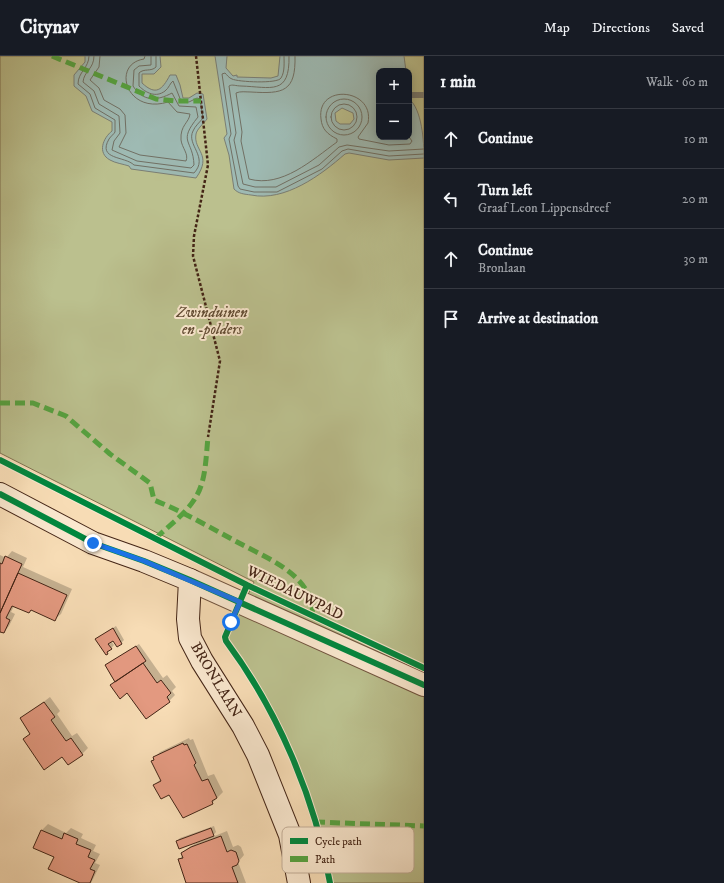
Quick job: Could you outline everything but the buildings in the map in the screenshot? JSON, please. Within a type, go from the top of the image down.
[{"type":"street","points":[[0,494],[93,543],[144,561],[190,580],[424,685]]},
{"type":"street","name":"BRONLAAN","points":[[190,580],[188,619],[190,638],[202,661],[243,726],[258,755],[287,827]]},
{"type":"street","name":"BRONLAAN","points":[[297,873],[299,883]]},
{"type":"path","points":[[196,56],[208,165],[194,236],[193,256],[220,362],[208,437]]},
{"type":"green space","name":"Zwinduinen en -polders","points":[[0,56],[424,56],[424,883],[329,883],[326,873],[414,873],[414,827],[315,827],[306,795],[290,752],[264,703],[228,646],[228,636],[254,582],[0,453]]},
{"type":"water","points":[[85,56],[160,56],[161,67],[154,74],[142,74],[142,83],[151,89],[158,90],[170,75],[176,75],[183,98],[189,98],[197,93],[203,94],[207,119],[196,134],[197,145],[203,158],[203,163],[196,178],[131,169],[129,166],[114,162],[106,157],[103,146],[104,141],[112,131],[112,122],[92,111],[86,96],[74,86],[74,75],[85,62]]},
{"type":"water","points":[[215,56],[227,56],[226,68],[233,76],[237,75],[237,77],[271,78],[278,76],[280,56],[404,56],[406,68],[376,68],[376,140],[412,140],[412,103],[417,110],[423,135],[424,158],[389,160],[349,153],[345,154],[314,178],[289,191],[264,196],[251,195],[240,193],[234,189],[229,155],[224,138],[227,134]],"holes":[[[342,108],[353,113],[354,119],[350,124],[340,124],[336,121],[335,113]]]},
{"type":"waterway","points":[[412,95],[424,95]]},
{"type":"marked path","points":[[52,56],[156,99],[201,101]]},
{"type":"marked path","points":[[0,403],[33,403],[66,416],[110,454],[150,483],[154,500],[187,515],[276,562],[293,575],[310,596],[312,616]]},
{"type":"marked path","points":[[156,538],[184,513],[197,495],[204,475],[208,437]]},
{"type":"marked path","points":[[315,822],[424,826]]},
{"type":"cycle path","name":"WIEDAUWPAD","points":[[0,460],[247,585],[424,668]]},
{"type":"cycle path","points":[[0,494],[93,543],[144,561],[190,580],[424,685]]},
{"type":"cycle path","name":"WIEDAUWPAD","points":[[247,585],[225,637],[226,641],[245,668],[278,726],[292,756],[317,827]]},
{"type":"cycle path","name":"WIEDAUWPAD","points":[[328,873],[330,883]]},
{"type":"route","points":[[93,543],[144,561],[240,602],[231,622]]}]
